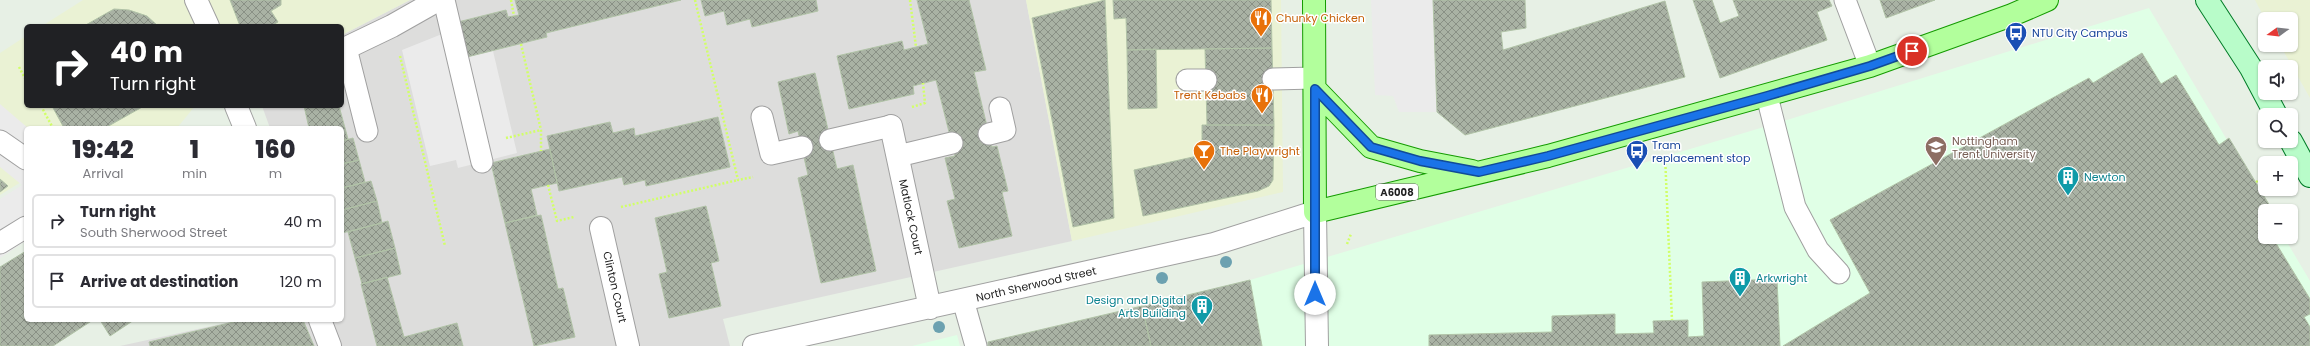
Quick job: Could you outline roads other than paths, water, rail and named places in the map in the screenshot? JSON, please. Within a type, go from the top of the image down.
[{"type":"main road","points":[[1314,0],[1315,212]]},
{"type":"main road","name":"A6008","points":[[1315,212],[1548,156],[1767,96],[1870,66],[2012,15],[2047,0]]},
{"type":"main road","name":"A6008","points":[[1314,84],[1371,147],[1420,161],[1479,172]]},
{"type":"street","points":[[196,0],[207,24]]},
{"type":"street","points":[[344,49],[392,26],[438,0]]},
{"type":"street","points":[[2207,0],[2251,68],[2272,108]]},
{"type":"street","points":[[237,108],[244,126]]},
{"type":"street","name":"Matlock Court","points":[[891,126],[930,308]]},
{"type":"street","points":[[2295,148],[2310,176]]},
{"type":"street","points":[[1315,212],[1317,346]]},
{"type":"street","name":"North Sherwood Street","points":[[754,346],[1214,244],[1315,212]]},
{"type":"street","name":"Clinton Court","points":[[600,220],[628,346]]},
{"type":"street","points":[[321,322],[330,346]]},
{"type":"lane","points":[[444,0],[480,154]]},
{"type":"lane","points":[[1845,0],[1870,66]]},
{"type":"lane","points":[[344,49],[367,131]]},
{"type":"lane","points":[[1273,78],[1314,84]]},
{"type":"lane","points":[[1767,96],[1795,207],[1818,250],[1838,273]]},
{"type":"lane","points":[[989,134],[1005,130],[1000,108]]},
{"type":"lane","points":[[762,117],[771,154],[802,147]]},
{"type":"lane","points":[[830,140],[891,126]]},
{"type":"lane","points":[[0,141],[24,158]]},
{"type":"lane","points":[[898,156],[952,143]]},
{"type":"lane","points":[[0,243],[24,228]]},
{"type":"lane","points":[[963,300],[976,346]]},
{"type":"place","name":"Chunky Chicken","points":[[1261,38]]},
{"type":"place","name":"NTU City Campus","points":[[2016,52]]},
{"type":"place","name":"Trent Kebabs","points":[[1262,114]]},
{"type":"place","name":"Nottingham Trent University","points":[[1936,166]]},
{"type":"place","name":"The Playwright","points":[[1204,170]]},
{"type":"place","name":"Tram replacement stop","points":[[1637,170]]},
{"type":"place","name":"Newton","points":[[2068,196]]},
{"type":"place","name":"Arkwright","points":[[1740,298]]},
{"type":"place","name":"Design and Digital Arts Building","points":[[1202,326]]}]
